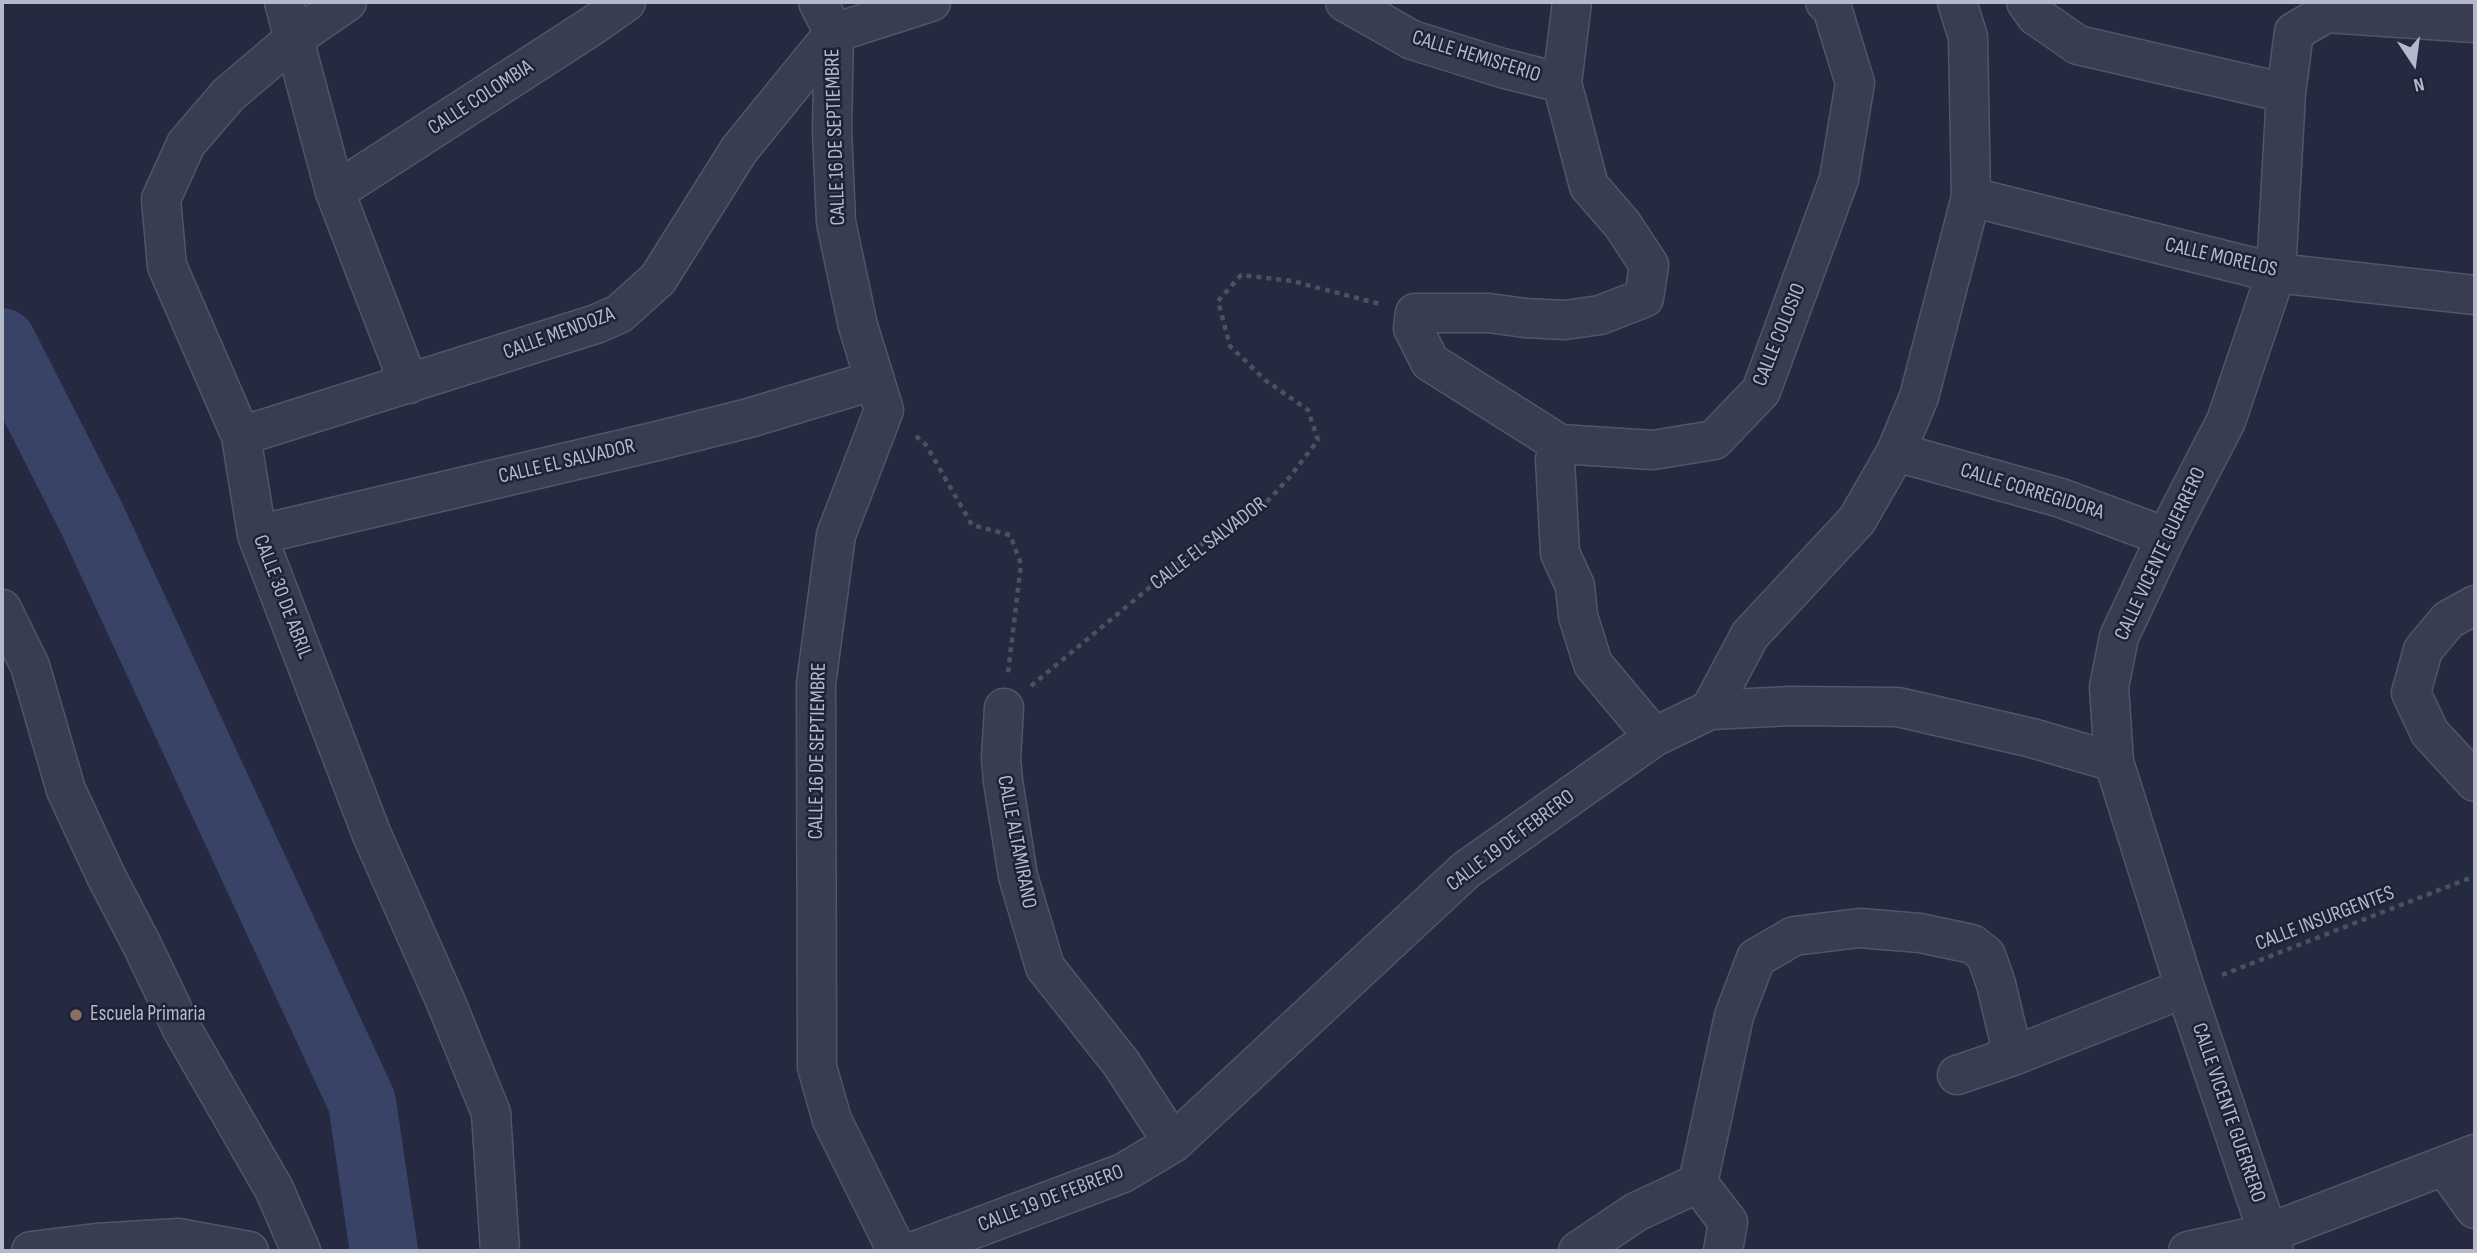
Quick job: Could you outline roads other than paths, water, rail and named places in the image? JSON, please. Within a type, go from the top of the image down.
[{"type":"street","points":[[284,2],[335,192],[409,384]]},
{"type":"street","name":"CALLE 30 DE ABRIL","points":[[347,2],[295,38],[228,95],[186,144],[161,199],[167,267],[241,436],[257,535],[372,835],[445,1000],[491,1113],[500,1251]]},
{"type":"street","name":"CALLE COLOMBIA","points":[[335,192],[626,2]]},
{"type":"street","points":[[826,18],[931,2]]},
{"type":"street","name":"CALLE HEMISFERIO","points":[[1345,2],[1412,40],[1502,68],[1562,83],[1589,186],[1622,224],[1649,265],[1644,298],[1600,315],[1564,320],[1489,313],[1415,313],[1413,328],[1430,362],[1560,444]]},
{"type":"street","points":[[1562,83],[1572,2]]},
{"type":"street","name":"CALLE COLOSIO","points":[[1560,444],[1653,450],[1714,440],[1761,391],[1839,179],[1855,83],[1832,8],[1825,2]]},
{"type":"street","points":[[1710,710],[1750,635],[1857,520],[1896,452],[1919,397],[1971,198],[1968,37],[1957,2]]},
{"type":"street","points":[[2026,2],[2036,16],[2078,45],[2286,93]]},
{"type":"street","name":"CALLE VICENTE GUERRERO","points":[[2272,1242],[2185,988],[2113,762],[2109,687],[2119,637],[2225,421],[2276,272],[2286,93],[2294,32],[2326,13],[2475,23]]},
{"type":"street","name":"CALLE MENDOZA","points":[[241,436],[596,324],[619,314],[658,279],[826,18]]},
{"type":"street","name":"CALLE 16 DE SEPTIEMBRE","points":[[826,18],[836,222],[858,326],[880,395],[836,535],[816,684],[817,1067],[832,1120],[897,1251]]},
{"type":"street","name":"CALLE MORELOS","points":[[1971,198],[2276,272],[2475,295]]},
{"type":"street","name":"CALLE EL SALVADOR","points":[[257,535],[750,418],[880,395]]},
{"type":"street","points":[[1560,444],[1555,459],[1560,553],[1575,586],[1577,617],[1593,664],[1654,737]]},
{"type":"street","name":"CALLE CORREGIDORA","points":[[1896,452],[2061,498],[2166,537]]},
{"type":"street","points":[[2475,605],[2448,620],[2423,650],[2411,693],[2430,733],[2475,782]]},
{"type":"street","points":[[2,609],[30,666],[66,790],[106,876],[182,1029],[274,1189],[301,1251]]},
{"type":"street","name":"CALLE 19 DE FEBRERO","points":[[915,1251],[1123,1173],[1172,1143],[1466,870],[1654,737],[1710,710],[1791,706],[1898,707],[2032,738],[2113,762]]},
{"type":"street","name":"CALLE ALTAMIRANO","points":[[1004,708],[1001,758],[1018,876],[1045,967],[1121,1063],[1172,1143]]},
{"type":"street","points":[[1725,1237],[1698,1183],[1734,1016],[1756,958],[1794,936],[1860,928],[1920,933],[1972,944],[1986,955],[1996,984],[2013,1056]]},
{"type":"street","points":[[1957,1075],[2013,1056],[2185,988]]},
{"type":"street","points":[[2188,1251],[2272,1242],[2460,1160],[2475,1209]]},
{"type":"street","points":[[1578,1251],[1636,1212],[1698,1183]]},
{"type":"street","points":[[31,1251],[178,1238],[249,1251]]},
{"type":"waterway","points":[[2,342],[92,519],[362,1102],[384,1251]]},
{"type":"place","name":"Escuela Primaria","points":[[76,1015]]}]
